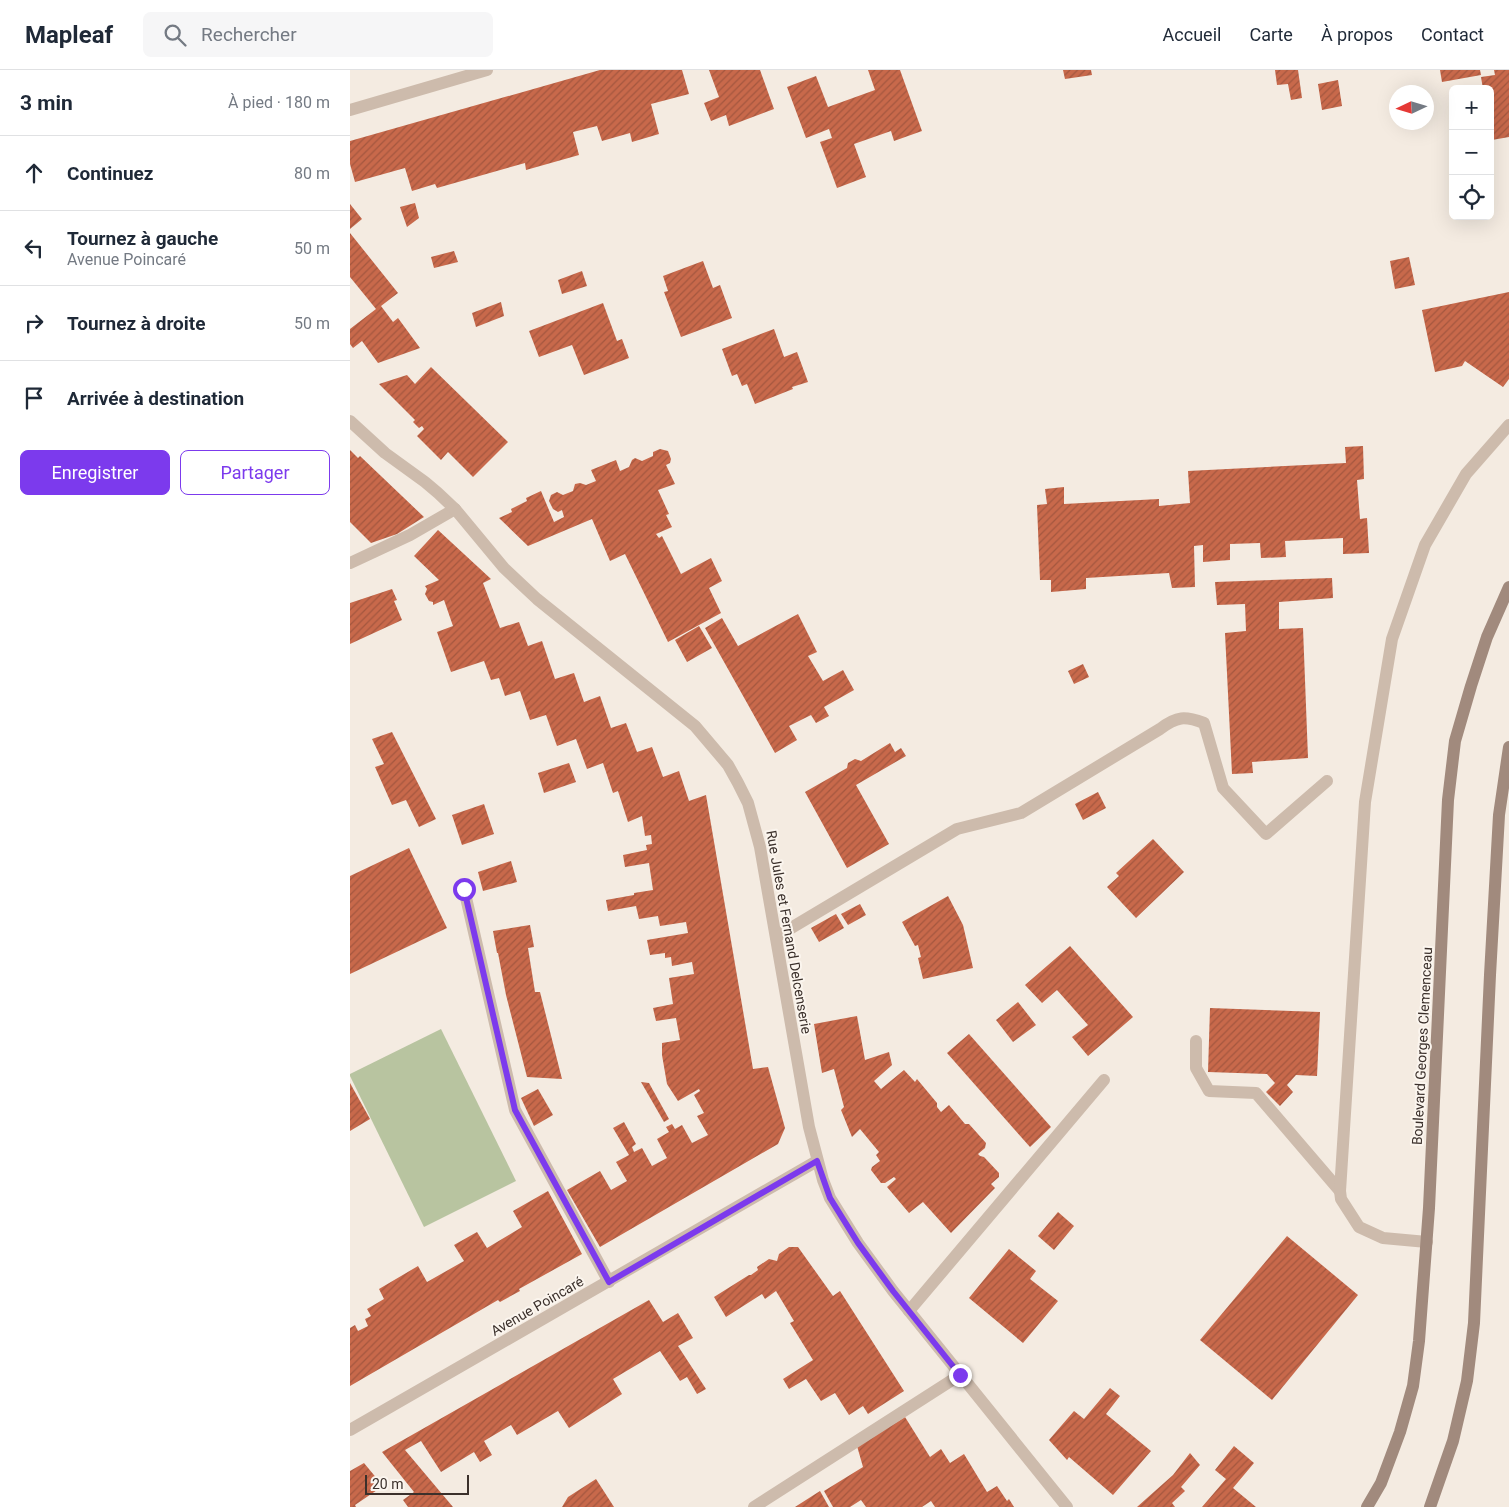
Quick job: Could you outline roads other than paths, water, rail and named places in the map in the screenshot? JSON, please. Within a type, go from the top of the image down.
[{"type":"main road","name":"Boulevard Georges Clemenceau","points":[[1367,1507],[1381,1483],[1400,1432],[1413,1386],[1420,1332],[1427,1242],[1448,800],[1455,741],[1487,637],[1509,587]]},
{"type":"main road","points":[[1430,1507],[1453,1441],[1467,1381],[1474,1323],[1499,815],[1509,747]]},
{"type":"street","points":[[350,110],[486,70]]},
{"type":"street","name":"Rue Jules et Fernand Delcenserie","points":[[350,421],[385,453],[426,482],[455,509],[482,543],[537,599],[695,726],[728,765],[748,803],[754,825],[767,882],[809,1127],[817,1161],[830,1198],[875,1267],[908,1311],[1067,1507]]},
{"type":"street","points":[[1427,1242],[1383,1238],[1359,1227],[1341,1199],[1365,802],[1392,638],[1425,545],[1466,474],[1509,425]]},
{"type":"street","points":[[350,563],[410,535],[455,509]]},
{"type":"street","points":[[776,937],[957,829],[1021,812],[1172,720],[1191,718],[1204,723],[1223,788],[1266,834],[1327,781]]},
{"type":"street","points":[[464,889],[515,1110],[609,1282]]},
{"type":"street","points":[[1196,1041],[1196,1068],[1209,1091],[1256,1093],[1340,1191]]},
{"type":"street","points":[[908,1311],[1104,1080]]},
{"type":"street","name":"Avenue Poincaré","points":[[350,1430],[817,1161]]},
{"type":"street","points":[[754,1507],[960,1375]]}]
